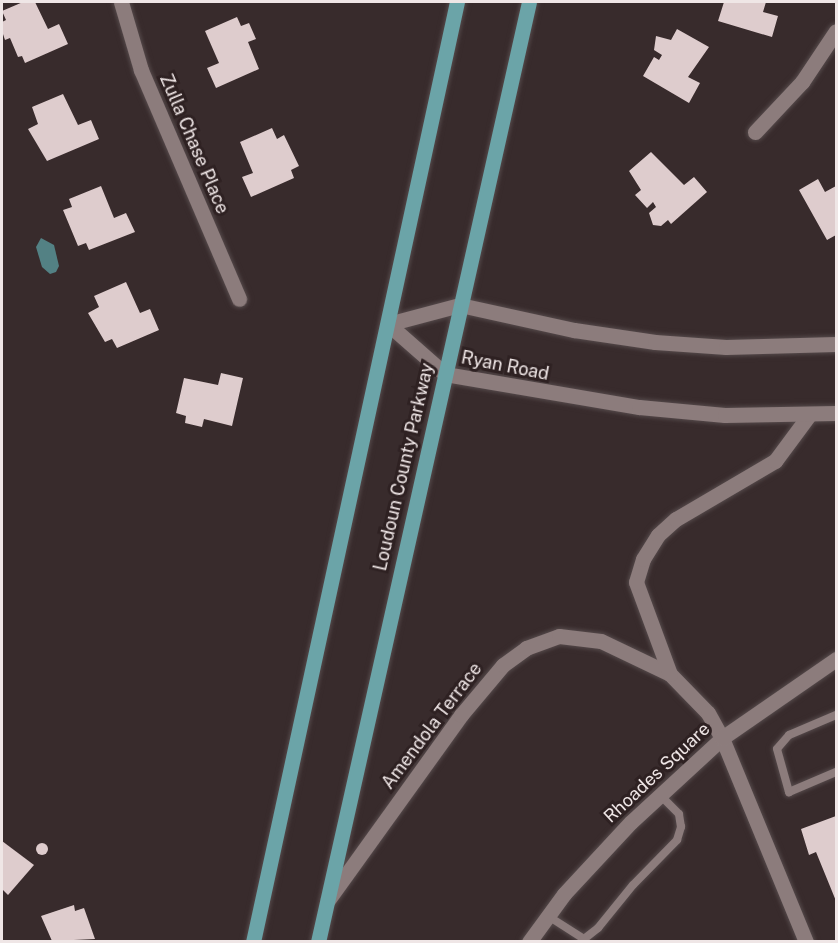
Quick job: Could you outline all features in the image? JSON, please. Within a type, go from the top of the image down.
[{"type":"main road","points":[[252,942],[457,2]]},
{"type":"main road","name":"Loudoun County Parkway","points":[[318,942],[529,2]]},
{"type":"street","name":"Zulla Chase Place","points":[[121,2],[141,70],[239,299]]},
{"type":"street","points":[[755,132],[802,82],[837,32]]},
{"type":"street","points":[[388,324],[460,305],[574,330],[655,342],[726,347],[837,344]]},
{"type":"street","name":"Ryan Road","points":[[388,324],[445,374],[639,407],[725,415],[837,413]]},
{"type":"street","name":"Amendola Terrace","points":[[670,674],[636,582],[643,559],[658,535],[676,519],[775,461],[808,415]]},
{"type":"street","name":"Amendola Terrace","points":[[327,900],[461,715],[503,666],[526,648],[559,636],[601,641],[670,674],[708,713],[722,738],[806,942]]},
{"type":"street","name":"Rhoades Square","points":[[530,942],[571,886],[660,795],[722,738],[837,659]]},
{"type":"lane","points":[[837,715],[789,735],[777,749],[789,792],[837,772]]},
{"type":"lane","points":[[548,916],[584,939],[598,928],[633,885],[677,840],[681,827],[679,814],[660,795]]},
{"type":"water","points":[[41,238],[54,245],[59,266],[56,272],[50,274],[42,267],[36,247]]},
{"type":"building","points":[[23,2],[35,2],[48,29],[59,24],[68,44],[25,63],[22,56],[18,57],[10,38],[5,40],[2,22],[6,20],[2,11]]},
{"type":"building","points":[[724,2],[766,2],[763,12],[778,16],[772,37],[718,21]]},
{"type":"building","points":[[237,17],[241,26],[249,23],[256,39],[248,42],[259,69],[216,88],[207,68],[219,63],[205,31]]},
{"type":"building","points":[[677,29],[709,47],[688,77],[700,83],[689,103],[643,76],[654,57],[659,60],[662,55],[654,50],[656,36],[671,40]]},
{"type":"building","points":[[63,94],[78,125],[91,120],[99,139],[47,161],[28,129],[38,124],[32,107]]},
{"type":"building","points":[[272,128],[277,139],[284,135],[299,166],[291,170],[294,178],[251,197],[242,177],[253,173],[240,142]]},
{"type":"building","points":[[651,152],[684,185],[694,177],[707,192],[671,224],[668,220],[661,226],[653,225],[649,213],[656,207],[653,202],[647,208],[635,195],[641,190],[629,171]]},
{"type":"building","points":[[818,179],[825,192],[836,186],[836,235],[827,240],[799,190]]},
{"type":"building","points":[[101,186],[114,218],[126,213],[135,232],[89,250],[86,243],[78,246],[63,210],[72,207],[69,199]]},
{"type":"building","points":[[126,282],[140,313],[150,309],[159,330],[117,348],[112,339],[105,342],[88,313],[99,307],[94,296]]},
{"type":"building","points":[[221,373],[243,378],[232,426],[204,419],[202,427],[185,423],[186,416],[176,413],[184,378],[218,385]]},
{"type":"building","points":[[836,816],[836,901],[816,852],[809,855],[801,829]]},
{"type":"building","points":[[2,841],[34,865],[8,895],[2,889]]},
{"type":"building","points":[[44,843],[48,849],[44,855],[40,855],[36,847]]},
{"type":"building","points":[[74,905],[75,911],[84,908],[95,939],[52,941],[41,916]]}]
